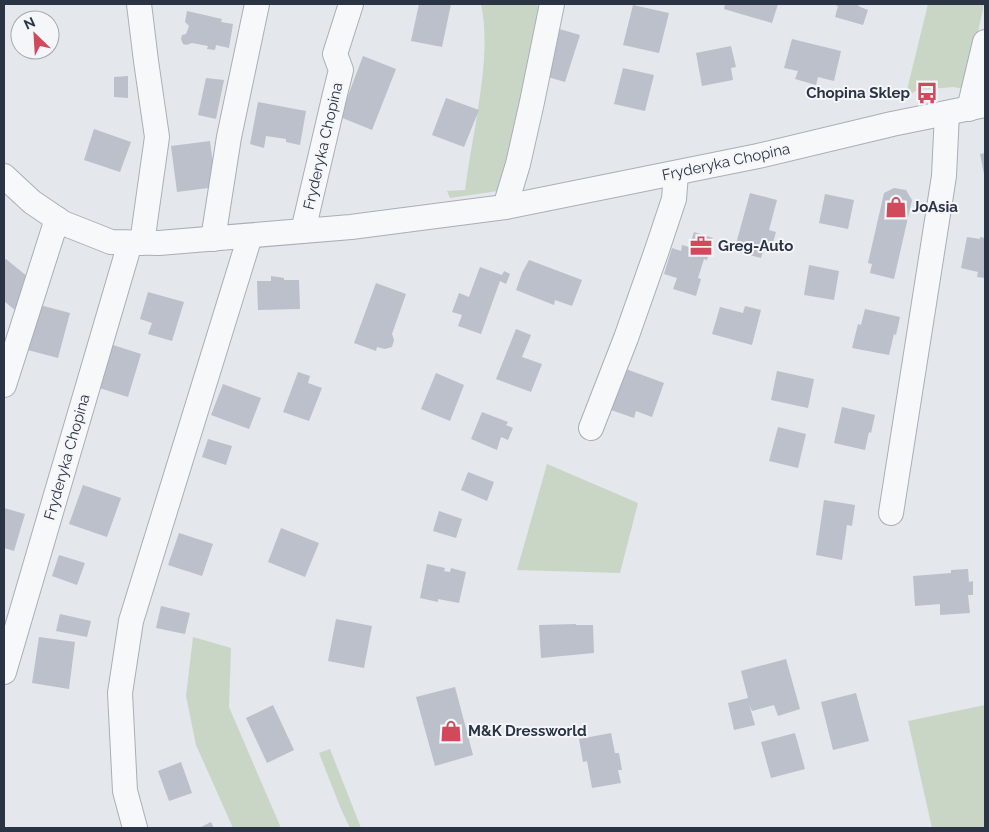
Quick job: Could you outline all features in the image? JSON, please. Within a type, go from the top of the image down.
[{"type":"street","points":[[136,243],[157,137],[139,4]]},
{"type":"street","points":[[213,239],[229,137],[257,4]]},
{"type":"street","name":"Fryderyka Chopina","points":[[303,231],[341,70],[335,54],[351,4]]},
{"type":"street","points":[[505,207],[518,164],[552,4]]},
{"type":"street","points":[[891,513],[944,176],[967,109],[985,42]]},
{"type":"street","name":"Fryderyka Chopina","points":[[8,188],[63,223],[111,242],[159,243],[250,236],[351,227],[505,207],[676,174],[892,124],[967,109]]},
{"type":"street","points":[[591,428],[626,338],[657,250],[674,199],[676,174]]},
{"type":"street","points":[[4,385],[57,219]]},
{"type":"street","points":[[135,828],[125,792],[120,693],[131,621],[250,236]]},
{"type":"street","name":"Fryderyka Chopina","points":[[4,672],[136,243]]},
{"type":"green space","points":[[481,4],[537,4],[543,23],[533,77],[498,191],[450,198],[447,191],[465,190],[476,122],[485,48]]},
{"type":"green space","points":[[928,4],[984,4],[969,75],[964,89],[954,87],[917,90],[905,98]]},
{"type":"green space","points":[[547,464],[638,503],[620,573],[517,570]]},
{"type":"green space","points":[[193,637],[231,648],[229,707],[281,828],[233,828],[196,745],[186,696]]},
{"type":"green space","points":[[985,705],[985,828],[932,828],[908,721]]},
{"type":"green space","points":[[330,749],[361,828],[350,828],[319,753]]},
{"type":"building","points":[[419,4],[451,4],[442,47],[411,41]]},
{"type":"building","points":[[725,4],[778,4],[772,23],[724,9]]},
{"type":"building","points":[[832,4],[859,4],[858,6],[868,10],[863,25],[835,17],[838,6]]},
{"type":"building","points":[[633,5],[669,13],[659,53],[623,45]]},
{"type":"building","points":[[187,11],[222,19],[221,22],[233,24],[229,48],[216,45],[215,50],[207,49],[208,46],[192,43],[183,44],[182,35],[186,34],[189,26],[185,22]]},
{"type":"building","points":[[556,28],[580,35],[565,82],[541,75]]},
{"type":"building","points":[[792,39],[841,51],[834,81],[818,77],[816,85],[795,79],[798,71],[784,68]]},
{"type":"building","points":[[731,46],[736,67],[731,68],[733,80],[702,86],[696,53]]},
{"type":"building","points":[[363,56],[396,69],[372,130],[340,117]]},
{"type":"building","points":[[623,68],[654,75],[645,111],[614,104]]},
{"type":"building","points":[[128,76],[128,98],[114,97],[114,77]]},
{"type":"building","points":[[206,78],[224,80],[216,119],[198,115]]},
{"type":"building","points":[[446,98],[479,110],[464,147],[432,135]]},
{"type":"building","points":[[258,102],[306,111],[300,145],[286,142],[286,139],[266,136],[264,148],[250,144]]},
{"type":"building","points":[[94,129],[131,142],[120,172],[84,160]]},
{"type":"building","points":[[210,141],[216,187],[177,192],[171,146]]},
{"type":"building","points":[[985,153],[985,174],[984,174],[980,154]]},
{"type":"building","points":[[894,188],[906,190],[912,200],[894,279],[870,273],[872,264],[868,263],[884,193]]},
{"type":"building","points":[[750,193],[777,200],[769,230],[776,232],[772,246],[765,244],[761,258],[734,251]]},
{"type":"building","points":[[825,194],[854,200],[848,229],[819,223]]},
{"type":"building","points":[[694,232],[713,238],[707,260],[704,259],[698,278],[701,279],[696,296],[673,289],[677,278],[664,274],[672,248],[681,251],[682,245],[689,247]]},
{"type":"building","points":[[967,237],[985,238],[985,278],[977,277],[978,272],[961,268]]},
{"type":"building","points":[[6,259],[34,282],[16,311],[4,301],[4,261]]},
{"type":"building","points":[[529,260],[582,280],[572,306],[555,300],[554,305],[516,290]]},
{"type":"building","points":[[809,265],[839,271],[834,300],[804,295]]},
{"type":"building","points":[[480,267],[502,275],[504,271],[510,274],[506,284],[500,281],[481,334],[458,326],[462,315],[452,312],[459,293],[469,297]]},
{"type":"building","points":[[271,276],[284,278],[284,280],[299,280],[300,309],[258,310],[257,281],[271,281]]},
{"type":"building","points":[[376,283],[406,294],[392,334],[394,340],[392,347],[385,349],[377,347],[376,351],[354,343]]},
{"type":"building","points":[[148,292],[184,302],[172,341],[148,334],[152,323],[140,319]]},
{"type":"building","points":[[36,304],[70,313],[58,358],[24,349]]},
{"type":"building","points":[[745,306],[761,310],[752,345],[712,334],[720,307],[743,313]]},
{"type":"building","points":[[865,309],[900,317],[889,355],[852,348],[858,324],[861,325]]},
{"type":"building","points":[[516,329],[531,335],[522,357],[542,364],[531,392],[496,379]]},
{"type":"building","points":[[107,343],[141,354],[128,397],[93,386]]},
{"type":"building","points":[[626,369],[664,383],[652,417],[636,411],[634,418],[611,410]]},
{"type":"building","points":[[777,371],[814,379],[808,408],[771,400]]},
{"type":"building","points":[[298,372],[310,376],[308,383],[322,388],[309,421],[283,412]]},
{"type":"building","points":[[436,373],[464,385],[450,421],[421,409]]},
{"type":"building","points":[[223,384],[261,398],[249,429],[211,415]]},
{"type":"building","points":[[842,407],[875,415],[865,450],[834,443]]},
{"type":"building","points":[[482,412],[508,422],[506,425],[513,428],[508,440],[501,437],[497,450],[471,439]]},
{"type":"building","points":[[778,427],[806,434],[798,468],[769,461]]},
{"type":"building","points":[[208,439],[232,446],[226,465],[202,457]]},
{"type":"building","points":[[468,472],[494,482],[487,501],[461,490]]},
{"type":"building","points":[[83,485],[121,498],[107,537],[69,524]]},
{"type":"building","points":[[824,500],[855,505],[852,526],[847,525],[842,560],[816,555]]},
{"type":"building","points":[[4,508],[25,514],[14,551],[4,548]]},
{"type":"building","points":[[439,511],[462,519],[456,538],[433,531]]},
{"type":"building","points":[[281,528],[319,543],[305,577],[268,562]]},
{"type":"building","points":[[179,533],[213,544],[202,576],[168,565]]},
{"type":"building","points":[[59,555],[85,563],[77,585],[52,576]]},
{"type":"building","points":[[427,564],[445,568],[444,571],[450,572],[451,568],[466,572],[459,603],[438,599],[438,602],[420,598]]},
{"type":"building","points":[[968,569],[969,582],[973,581],[973,595],[968,595],[970,613],[940,615],[940,604],[915,606],[913,576],[951,573],[951,570]]},
{"type":"building","points":[[161,606],[190,613],[185,634],[156,628]]},
{"type":"building","points":[[60,614],[91,621],[87,637],[56,631]]},
{"type":"building","points":[[336,619],[372,626],[364,668],[328,661]]},
{"type":"building","points":[[539,625],[593,625],[594,653],[541,658]]},
{"type":"building","points":[[39,637],[75,642],[69,689],[32,683]]},
{"type":"building","points":[[786,659],[800,709],[778,716],[774,705],[752,711],[749,704],[755,725],[734,730],[728,703],[748,698],[741,671]]},
{"type":"building","points":[[455,687],[473,755],[435,766],[416,697]]},
{"type":"building","points":[[856,693],[869,741],[833,750],[821,702]]},
{"type":"building","points":[[273,705],[294,750],[267,763],[246,718]]},
{"type":"building","points":[[611,733],[615,753],[619,753],[622,770],[618,770],[621,783],[592,788],[587,761],[583,762],[579,739]]},
{"type":"building","points":[[795,733],[805,769],[771,778],[761,742]]},
{"type":"building","points":[[181,762],[192,793],[169,801],[158,771]]},
{"type":"building","points":[[211,822],[214,828],[199,828]]},
{"type":"place","name":"Chopina Sklep","points":[[927,93]]},
{"type":"place","name":"JoAsia","points":[[896,207]]},
{"type":"place","name":"Greg-Auto","points":[[701,246]]},
{"type":"place","name":"M&K Dressworld","points":[[451,731]]}]
